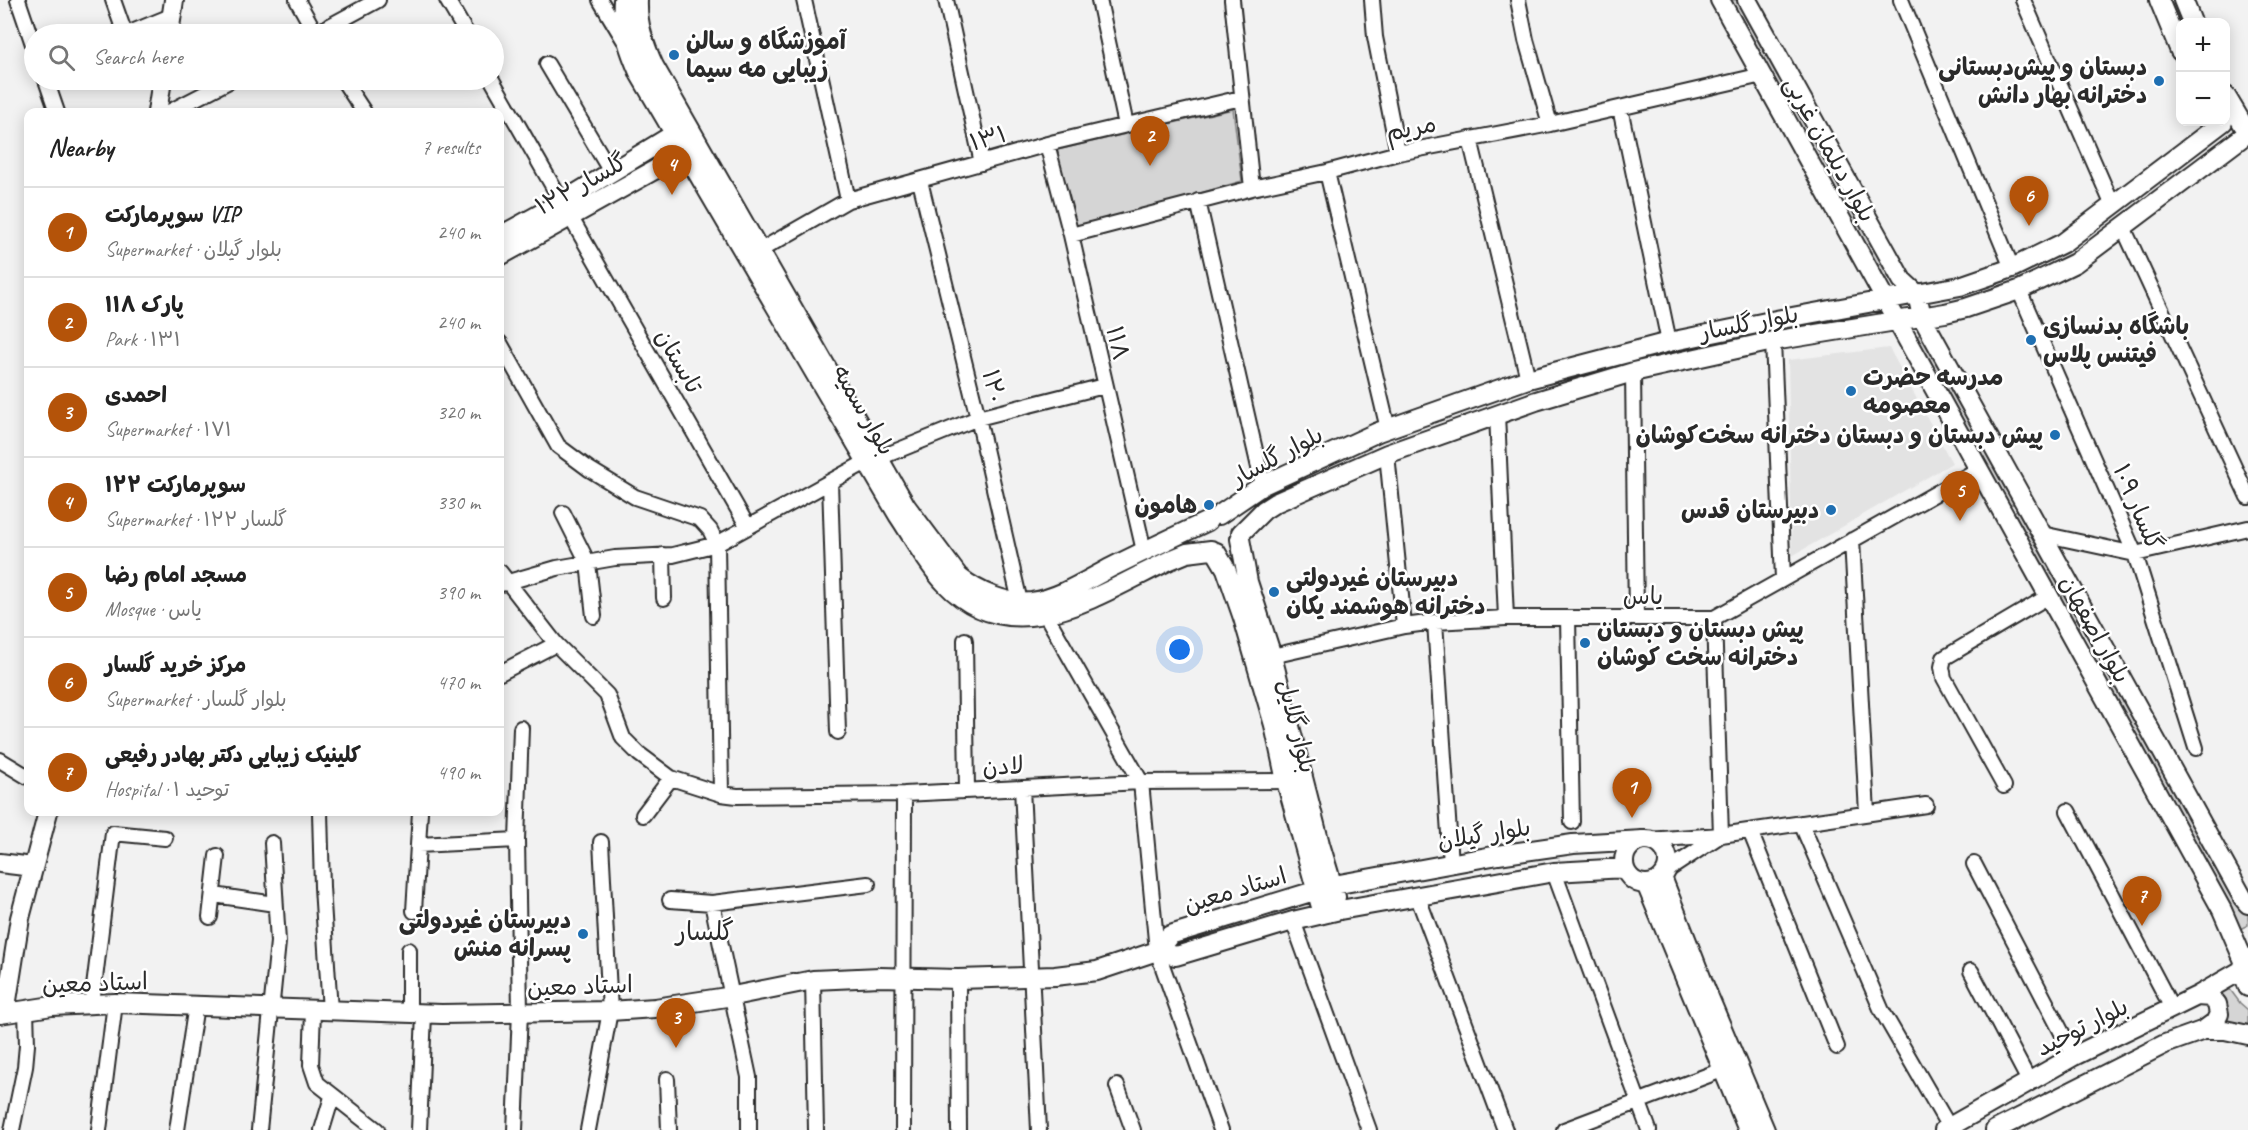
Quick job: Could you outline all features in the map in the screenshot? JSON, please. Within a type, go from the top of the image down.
[{"type":"main road","name":"بلوار سمیه","points":[[623,0],[622,16],[628,47],[640,75],[681,130],[873,460],[920,548],[944,582],[962,598],[984,611],[1007,617],[1024,618],[1046,615],[1086,601],[1187,553],[1213,551]]},
{"type":"main road","name":"بلوار سمیه","points":[[638,0],[637,17],[643,41],[681,130]]},
{"type":"main road","name":"بلوار دیلمان غربی","points":[[1720,0],[1898,322]]},
{"type":"main road","name":"بلوار دیلمان غربی","points":[[1747,0],[1902,280],[1917,294],[1922,317]]},
{"type":"main road","points":[[2159,0],[2176,39]]},
{"type":"main road","points":[[2183,0],[2190,18]]},
{"type":"main road","points":[[158,108],[161,90]]},
{"type":"main road","points":[[2230,120],[2248,133]]},
{"type":"main road","name":"بلوار گلسار","points":[[1214,518],[1263,486],[1388,429],[1528,379],[1669,342],[1960,286],[2012,268],[2063,243],[2217,126]]},
{"type":"main road","points":[[2227,126],[2228,146]]},
{"type":"main road","name":"گلسار ۱۲۲","points":[[504,253],[566,210],[611,172],[681,130]]},
{"type":"main road","name":"بلوار گلسار","points":[[1240,536],[1264,510],[1275,503],[1386,454],[1497,414],[1633,372],[1773,341],[1898,322],[1966,308],[2019,291],[2075,263],[2248,133]]},
{"type":"main road","name":"بلوار سمیه","points":[[692,149],[759,251],[792,322]]},
{"type":"main road","name":"گلسار ۱۲۲","points":[[504,234],[566,210],[692,149]]},
{"type":"main road","name":"بلوار اصفهان","points":[[1922,317],[2248,904]]},
{"type":"main road","name":"بلوار اصفهان","points":[[1898,322],[2222,910],[2246,968]]},
{"type":"main road","name":"بلوار سمیه","points":[[873,460],[959,577],[969,585],[987,593],[1020,602],[1032,602],[1052,597],[1214,518]]},
{"type":"main road","points":[[1214,518],[1231,518],[1236,521],[1240,536],[1233,549],[1222,553],[1213,551],[1203,539],[1204,526],[1214,518]]},
{"type":"main road","name":"بلوار گلایل","points":[[1240,536],[1248,582],[1272,656],[1320,844],[1325,887]]},
{"type":"main road","name":"بلوار گلایل","points":[[1213,551],[1223,561],[1234,588],[1274,725],[1286,781],[1325,887],[1331,912]]},
{"type":"main road","points":[[2080,652],[2079,643],[2085,636],[2093,635],[2100,640]]},
{"type":"main road","points":[[2,1013],[20,918],[47,816]]},
{"type":"main road","points":[[1646,840],[1661,846],[1666,852],[1668,866],[1658,878],[1637,882],[1625,868],[1626,853],[1636,842],[1646,840]]},
{"type":"main road","name":"بلوار گیلان","points":[[1325,887],[1573,843],[1646,840]]},
{"type":"main road","points":[[0,863],[33,867]]},
{"type":"main road","name":"بلوار گیلان","points":[[1331,912],[1554,872],[1625,868]]},
{"type":"main road","points":[[1658,878],[1722,1070],[1748,1130]]},
{"type":"main road","points":[[1658,878],[1766,1130]]},
{"type":"main road","name":"استاد معین","points":[[2,1013],[92,1003],[417,1013],[610,1011],[655,1008],[813,980],[1055,976],[1097,971],[1156,951],[1170,935],[1325,887]]},
{"type":"main road","name":"استاد معین","points":[[1156,951],[1176,956],[1331,912]]},
{"type":"main road","name":"بلوار توحید","points":[[1947,1129],[2074,1056],[2197,996],[2246,968]]},
{"type":"main road","points":[[2197,996],[2206,995],[2217,1004],[2219,1014],[2207,1028]]},
{"type":"main road","points":[[1995,1130],[2164,1044],[2207,1028],[2248,1035]]},
{"type":"street","points":[[18,0],[26,24]]},
{"type":"street","points":[[113,0],[122,24]]},
{"type":"street","points":[[297,0],[310,24]]},
{"type":"street","points":[[334,24],[378,0]]},
{"type":"street","points":[[447,0],[461,24]]},
{"type":"street","points":[[600,0],[628,47]]},
{"type":"street","points":[[804,0],[848,200]]},
{"type":"street","points":[[946,0],[982,163]]},
{"type":"street","points":[[1099,0],[1126,125]]},
{"type":"street","points":[[1232,0],[1252,188]]},
{"type":"street","points":[[1372,0],[1375,38],[1398,153]]},
{"type":"street","points":[[1518,0],[1526,40],[1550,124]]},
{"type":"street","points":[[1901,0],[2012,268]]},
{"type":"street","points":[[2023,0],[2113,206]]},
{"type":"street","points":[[152,24],[171,17]]},
{"type":"street","points":[[548,64],[611,172]]},
{"type":"street","name":"مریم","points":[[1071,235],[1198,201],[1327,172],[1398,153],[1550,124],[1762,75]]},
{"type":"street","points":[[49,90],[56,108]]},
{"type":"street","points":[[177,108],[212,90]]},
{"type":"street","points":[[350,90],[362,108]]},
{"type":"street","name":"تابستان","points":[[498,90],[748,526]]},
{"type":"street","name":"۱۳۱","points":[[759,251],[848,200],[1047,144],[1241,98]]},
{"type":"street","points":[[1620,108],[1669,342]]},
{"type":"street","points":[[1470,139],[1528,379]]},
{"type":"street","name":"۱۱۸","points":[[1047,144],[1071,235],[1104,386],[1144,551]]},
{"type":"street","points":[[1327,172],[1388,429]]},
{"type":"street","name":"۱۲۰","points":[[920,180],[1020,602]]},
{"type":"street","points":[[1198,201],[1263,486]]},
{"type":"street","points":[[2123,227],[2248,497]]},
{"type":"street","name":"گلسار ۱۰۹","points":[[2019,291],[2135,554],[2196,748]]},
{"type":"street","points":[[1773,341],[1783,579]]},
{"type":"street","points":[[504,350],[558,446],[589,469],[635,497],[700,519],[710,530],[717,544],[722,794]]},
{"type":"street","points":[[1633,372],[1636,618]]},
{"type":"street","points":[[504,580],[615,558],[663,555],[717,544],[873,460],[978,418],[1104,386]]},
{"type":"street","points":[[1497,414],[1506,618]]},
{"type":"street","points":[[1386,454],[1404,626]]},
{"type":"street","name":"یاس","points":[[1272,656],[1404,626],[1435,622],[1506,618],[1714,618],[1979,469]]},
{"type":"street","points":[[830,482],[838,732]]},
{"type":"street","points":[[562,513],[588,563],[594,616]]},
{"type":"street","points":[[2042,534],[2135,554],[2248,528]]},
{"type":"street","points":[[1852,540],[1867,813]]},
{"type":"street","points":[[663,555],[664,598]]},
{"type":"street","name":"لادن","points":[[504,582],[556,644],[607,695],[623,738],[639,754],[671,778],[722,794],[737,796],[904,794],[1141,782],[1286,781]]},
{"type":"street","points":[[2004,786],[1944,678],[1942,667],[1944,658],[2049,596]]},
{"type":"street","points":[[1046,615],[1141,782],[1156,951],[1221,1130]]},
{"type":"street","points":[[1568,618],[1572,822]]},
{"type":"street","points":[[1714,618],[1721,835]]},
{"type":"street","points":[[1435,622],[1451,864]]},
{"type":"street","points":[[965,640],[968,790]]},
{"type":"street","points":[[504,671],[556,644]]},
{"type":"street","points":[[515,1130],[520,1012],[517,840],[521,728]]},
{"type":"street","points":[[0,760],[24,775]]},
{"type":"street","points":[[643,815],[671,778]]},
{"type":"street","points":[[1022,788],[1039,1130]]},
{"type":"street","points":[[903,1130],[904,794]]},
{"type":"street","points":[[1646,840],[1721,835],[1926,805]]},
{"type":"street","points":[[2068,811],[2172,1008]]},
{"type":"street","points":[[320,816],[322,1011],[311,1065],[317,1083],[377,1130]]},
{"type":"street","points":[[414,911],[420,816]]},
{"type":"street","points":[[1801,823],[1882,1011],[1947,1129]]},
{"type":"street","points":[[1750,831],[1837,1047]]},
{"type":"street","points":[[92,1003],[113,832],[165,838]]},
{"type":"street","points":[[1658,878],[1721,835]]},
{"type":"street","points":[[418,845],[517,840]]},
{"type":"street","points":[[588,1130],[610,1011],[601,842]]},
{"type":"street","points":[[259,1130],[278,942],[272,843]]},
{"type":"street","points":[[210,917],[217,856]]},
{"type":"street","points":[[1974,864],[2074,1056]]},
{"type":"street","points":[[1554,872],[1649,1130]]},
{"type":"street","points":[[670,900],[712,903],[868,884]]},
{"type":"street","points":[[214,895],[275,904]]},
{"type":"street","points":[[1417,895],[1505,1130]]},
{"type":"street","points":[[712,903],[748,1077],[749,1130]]},
{"type":"street","points":[[1293,921],[1369,1130]]},
{"type":"street","points":[[409,950],[417,1013],[419,1130]]},
{"type":"street","points":[[1971,971],[2029,1081]]},
{"type":"street","points":[[958,979],[959,1130]]},
{"type":"street","points":[[813,980],[816,1130]]},
{"type":"street","points":[[99,1130],[115,1003]]},
{"type":"street","points":[[177,1130],[196,1005]]},
{"type":"street","points":[[12,1130],[25,1067],[26,1010]]},
{"type":"street","points":[[1564,1130],[1722,1070]]},
{"type":"street","points":[[667,1079],[669,1130]]},
{"type":"street","points":[[1117,1086],[1133,1130]]},
{"type":"street","points":[[322,1130],[332,1097]]},
{"type":"shaded area","points":[[1726,0],[1742,0],[1890,274],[1886,280],[1883,281]]},
{"type":"shaded area","points":[[1233,109],[1242,181],[1076,229],[1057,150]]},
{"type":"shaded area","points":[[1920,334],[1924,334],[2018,501],[2003,509],[1915,339]]},
{"type":"shaded area","points":[[1889,348],[1952,463],[1792,556],[1788,360]]},
{"type":"shaded area","points":[[2022,507],[2082,625],[2075,629],[2008,515]]},
{"type":"shaded area","points":[[2102,663],[2106,663],[2248,912],[2248,925],[2238,930],[2097,668]]},
{"type":"shaded area","points":[[2229,988],[2248,1010],[2248,1025],[2227,1021],[2227,1013],[2220,994]]},
{"type":"place","name":"آموزشگاه و سالن زیبایی مه سیما","points":[[674,55]]},
{"type":"place","name":"دبستان و پیش‌دبستانی دخترانه بهار دانش","points":[[2159,81]]},
{"type":"place","name":"پارک ۱۱۸","points":[[1150,166]]},
{"type":"place","name":"سوپرمارکت ۱۲۲","points":[[672,195]]},
{"type":"place","name":"مرکز خرید گلسار","points":[[2029,226]]},
{"type":"place","name":"باشگاه بدنسازی فیتنس پلاس","points":[[2031,340]]},
{"type":"place","name":"مدرسه حضرت معصومه","points":[[1851,391]]},
{"type":"place","name":"پیش دبستان و دبستان دخترانه سخت‌کوشان","points":[[2055,435]]},
{"type":"place","name":"هامون","points":[[1209,505]]},
{"type":"place","name":"دبیرستان قدس","points":[[1831,510]]},
{"type":"place","name":"مسجد امام رضا","points":[[1960,521]]},
{"type":"place","name":"دبیرستان غیردولتی دخترانه هوشمند یکان","points":[[1274,592]]},
{"type":"place","name":"پیش دبستان و دبستان دخترانه سخت کوشان","points":[[1585,643]]},
{"type":"place","name":"سوپرمارکت VIP","points":[[1632,818]]},
{"type":"place","name":"کلینیک زیبایی دکتر بهادر رفیعی","points":[[2142,926]]},
{"type":"place","name":"دبیرستان غیردولتی پسرانه منش","points":[[583,934]]},
{"type":"place","name":"احمدی","points":[[676,1048]]},
{"type":"district","name":"گلسار","points":[[705,931]]}]
